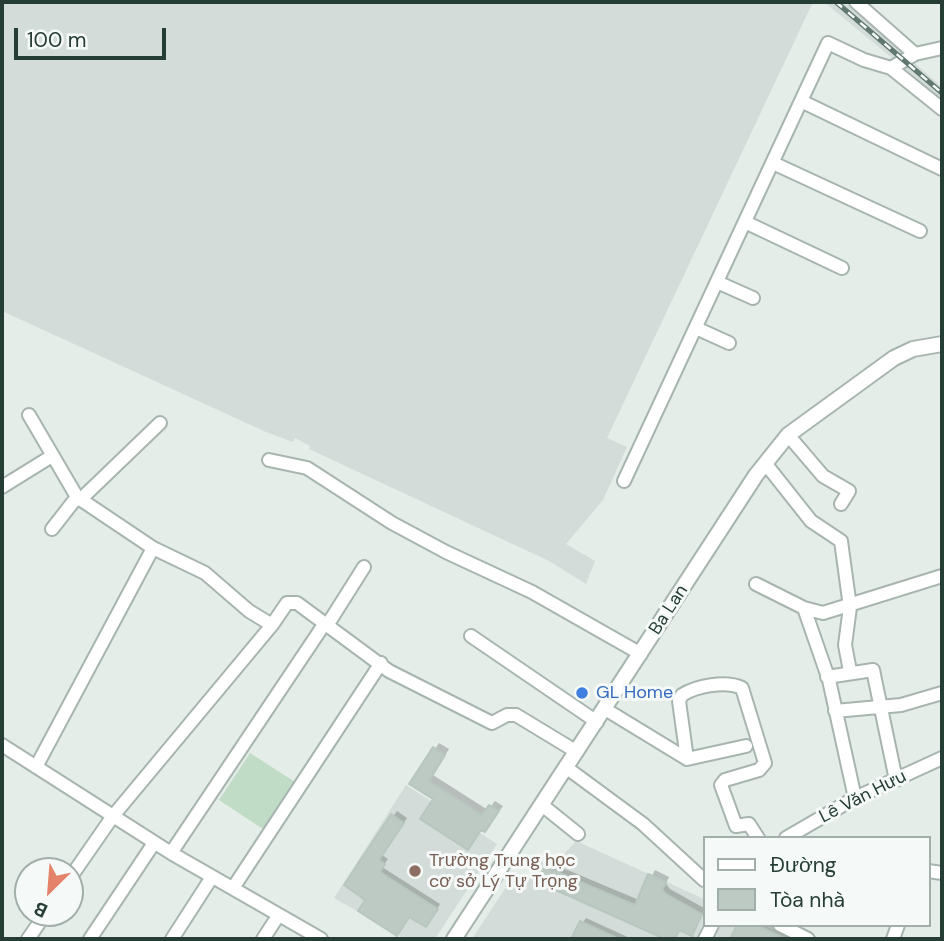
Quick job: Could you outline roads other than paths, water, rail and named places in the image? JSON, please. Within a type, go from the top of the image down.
[{"type":"street","points":[[856,2],[915,54]]},
{"type":"street","points":[[624,481],[828,43],[864,60],[891,68],[942,109]]},
{"type":"street","points":[[891,68],[915,54],[942,48]]},
{"type":"street","points":[[801,102],[942,169]]},
{"type":"street","points":[[773,163],[920,231]]},
{"type":"street","points":[[745,222],[842,268]]},
{"type":"street","points":[[717,282],[753,299]]},
{"type":"street","points":[[696,327],[729,343]]},
{"type":"street","name":"Ba Lan","points":[[454,939],[765,463],[788,435],[894,358],[913,349],[942,344]]},
{"type":"street","points":[[29,415],[78,498],[153,548],[205,573],[249,611],[272,625]]},
{"type":"street","points":[[52,529],[78,498],[160,424]]},
{"type":"street","points":[[788,435],[823,476],[849,491],[841,504]]},
{"type":"street","points":[[2,487],[52,456]]},
{"type":"street","points":[[269,460],[307,468],[414,535],[532,592],[641,654]]},
{"type":"street","points":[[765,463],[811,521],[841,541],[850,607],[845,645],[850,671]]},
{"type":"street","points":[[36,767],[153,548]]},
{"type":"street","points":[[171,853],[364,567]]},
{"type":"street","points":[[756,584],[804,608],[823,613],[850,607],[942,576]]},
{"type":"street","points":[[84,858],[113,816],[272,625],[287,603],[292,602],[326,624],[389,671],[492,723],[507,715],[514,715],[577,752]]},
{"type":"street","points":[[804,608],[827,677],[855,798]]},
{"type":"street","points":[[471,636],[597,722]]},
{"type":"street","points":[[233,888],[381,663]]},
{"type":"street","points":[[827,677],[850,671],[873,670],[895,780]]},
{"type":"street","points":[[687,759],[680,701],[682,695],[705,686],[742,688],[765,763],[759,770],[725,780],[722,785],[736,826],[749,824],[757,836]]},
{"type":"street","points":[[835,711],[901,705],[942,693]]},
{"type":"street","points":[[605,709],[687,759],[746,746]]},
{"type":"street","points":[[2,745],[154,843],[321,939]]},
{"type":"street","name":"Lê Văn Hưu","points":[[789,836],[855,798],[942,758]]},
{"type":"street","points":[[567,768],[643,824],[702,878]]},
{"type":"street","points":[[542,805],[578,834]]},
{"type":"street","points":[[90,939],[154,843]]},
{"type":"street","points":[[172,939],[212,877]]},
{"type":"street","points":[[263,939],[278,916]]},
{"type":"street","points":[[784,927],[808,939]]},
{"type":"railway","points":[[836,2],[942,93]]},
{"type":"place","name":"GL Home","points":[[582,693]]},
{"type":"place","name":"Trường Trung học cơ sở Lý Tự Trọng","points":[[415,871]]}]
